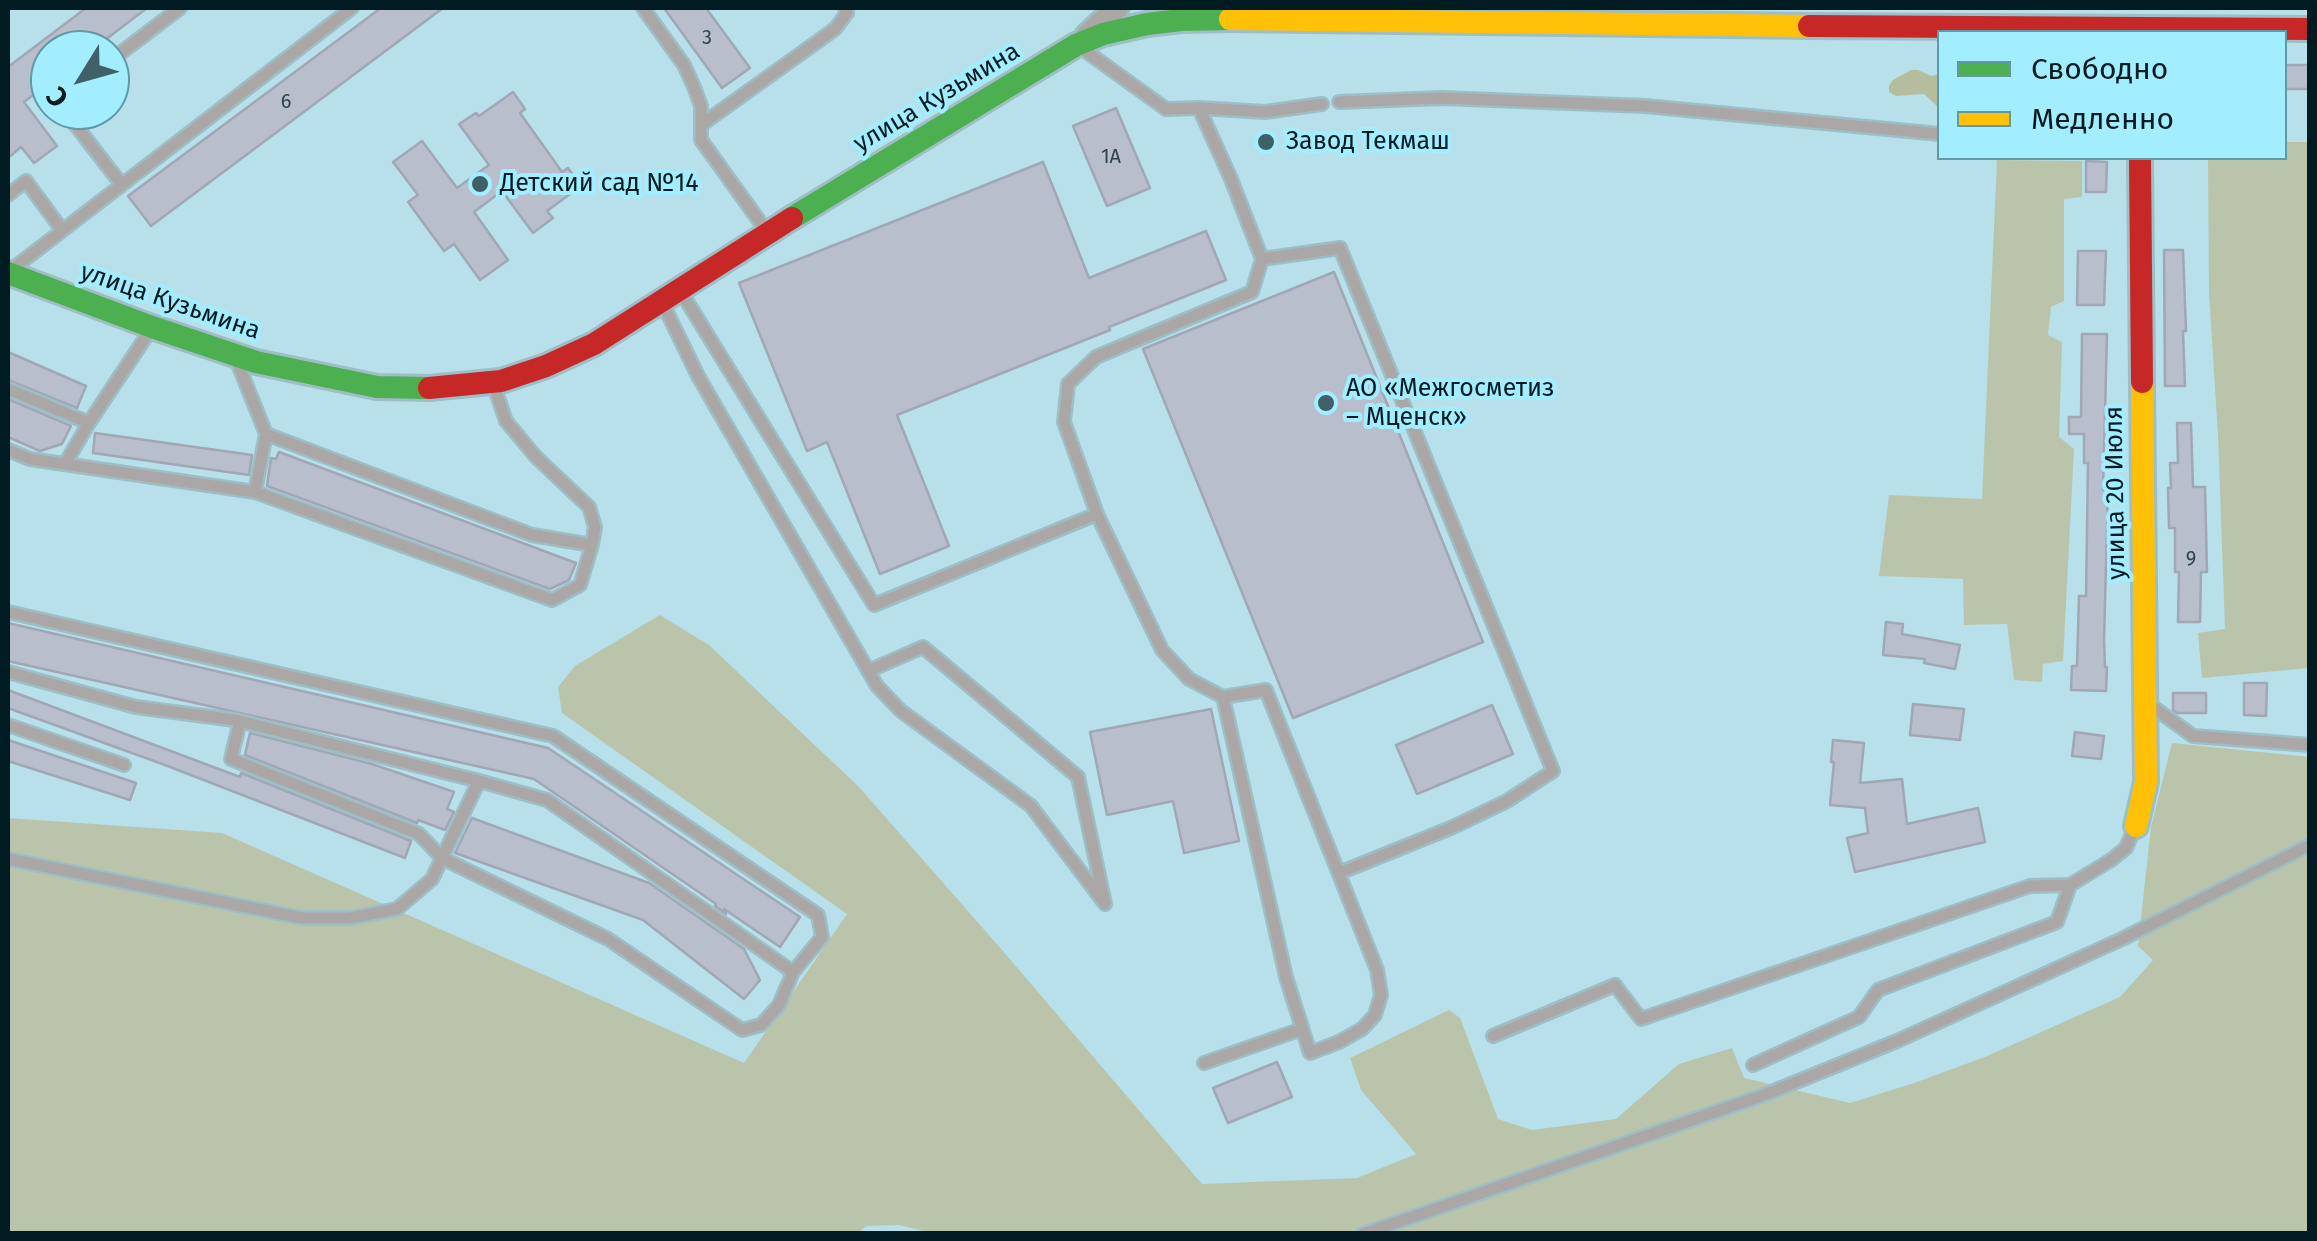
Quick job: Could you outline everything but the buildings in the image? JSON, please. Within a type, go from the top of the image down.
[{"type":"main road","name":"улица Кузьмина","points":[[8,273],[235,355],[310,374],[377,386],[428,388],[493,382],[532,371],[594,344],[1076,44],[1146,24],[1256,13],[2139,23],[2310,29]]},
{"type":"main road","name":"улица 20 Июля","points":[[2136,826],[2146,782],[2140,160]]},
{"type":"street","points":[[1076,44],[1117,8]]},
{"type":"lane","points":[[130,46],[180,8]]},
{"type":"lane","points":[[8,273],[352,8]]},
{"type":"lane","points":[[642,8],[684,65],[701,106],[701,140],[767,233]]},
{"type":"lane","points":[[701,125],[834,29],[847,13],[845,8]]},
{"type":"lane","points":[[1076,44],[1166,109],[1265,112],[1322,104]]},
{"type":"lane","points":[[1339,102],[1442,98],[1645,106],[1937,134]]},
{"type":"lane","points":[[1199,108],[1262,259],[1252,292],[1096,357],[1068,384],[1064,422],[1097,514],[1162,650],[1189,679],[1223,697],[1266,690],[1376,970],[1381,995],[1376,1015],[1362,1029],[1310,1053],[1286,976],[1223,697]]},
{"type":"lane","points":[[79,130],[121,184]]},
{"type":"lane","points":[[8,194],[26,181],[62,230]]},
{"type":"lane","points":[[1262,259],[1340,248],[1553,771],[1453,828],[1338,873]]},
{"type":"lane","points":[[671,297],[874,606],[1097,514]]},
{"type":"lane","points":[[671,297],[698,376],[868,671],[877,686],[901,712],[1031,806],[1105,904],[1078,776],[922,647],[868,671]]},
{"type":"lane","points":[[65,464],[152,327]]},
{"type":"lane","points":[[235,355],[266,434],[254,492]]},
{"type":"lane","points":[[8,450],[30,459],[254,492],[552,600],[580,586],[595,528],[589,507],[536,457],[506,421],[493,382]]},
{"type":"lane","points":[[8,388],[88,423]]},
{"type":"lane","points":[[266,434],[532,536],[592,544]]},
{"type":"lane","points":[[8,612],[553,736],[818,915],[822,937],[794,972],[780,1005],[761,1025],[742,1030],[608,939],[442,858],[419,834],[231,759],[240,721]]},
{"type":"lane","points":[[8,672],[136,707],[240,721],[547,800],[794,972]]},
{"type":"lane","points":[[2146,702],[2193,736],[2310,744]]},
{"type":"lane","points":[[8,726],[124,766]]},
{"type":"lane","points":[[8,860],[302,918],[350,918],[397,909],[432,879],[479,781]]},
{"type":"lane","points":[[1493,1036],[1615,985],[1642,1019],[2030,886],[2070,885],[2126,848],[2136,826]]},
{"type":"lane","points":[[1363,1234],[1764,1095],[1880,1048],[2122,939],[2310,845]]},
{"type":"lane","points":[[1753,1065],[1859,1017],[1878,990],[2057,922],[2070,885]]},
{"type":"lane","points":[[1204,1063],[1302,1029]]},
{"type":"green space","points":[[1911,70],[1937,74],[1937,106],[1924,94],[1896,96],[1889,92],[1893,80]]},
{"type":"green space","points":[[2287,142],[2310,142],[2309,668],[2202,678],[2198,633],[2225,629],[2209,293],[2208,160],[2287,160]]},
{"type":"green space","points":[[1997,160],[2082,161],[2082,197],[2064,199],[2064,301],[2051,307],[2048,335],[2062,342],[2059,437],[2074,449],[2063,661],[2043,664],[2042,682],[2014,680],[2007,624],[1964,625],[1963,579],[1879,576],[1889,495],[1982,499]]},
{"type":"green space","points":[[660,615],[709,645],[859,787],[1202,1184],[1357,1178],[1416,1154],[1361,1090],[1350,1058],[1449,1010],[1460,1018],[1498,1119],[1532,1130],[1616,1119],[1679,1064],[1732,1048],[1744,1078],[1850,1103],[1985,1057],[2120,997],[2153,960],[2138,946],[2151,827],[2172,743],[2309,757],[2309,1233],[935,1234],[899,1225],[866,1226],[857,1234],[8,1233],[8,818],[222,833],[744,1063],[847,914],[562,713],[558,687],[575,666]]},
{"type":"traffic: fast","points":[[792,218],[1076,45],[1147,24],[1230,19]]},
{"type":"traffic: fast","points":[[8,273],[256,362],[377,387],[429,388]]},
{"type":"traffic: slow","points":[[1230,19],[1809,26]]},
{"type":"traffic: slow","points":[[2136,826],[2146,782],[2142,382]]},
{"type":"traffic: jam","points":[[1809,26],[2310,29]]},
{"type":"traffic: jam","points":[[2140,160],[2142,382]]},
{"type":"traffic: jam","points":[[429,388],[501,381],[594,344],[792,218]]},
{"type":"place","name":"Завод Текмаш","points":[[1266,142]]},
{"type":"place","name":"Детский сад №14","points":[[480,184]]},
{"type":"place","name":"АО «Межгосметиз – Мценск»","points":[[1326,403]]}]
